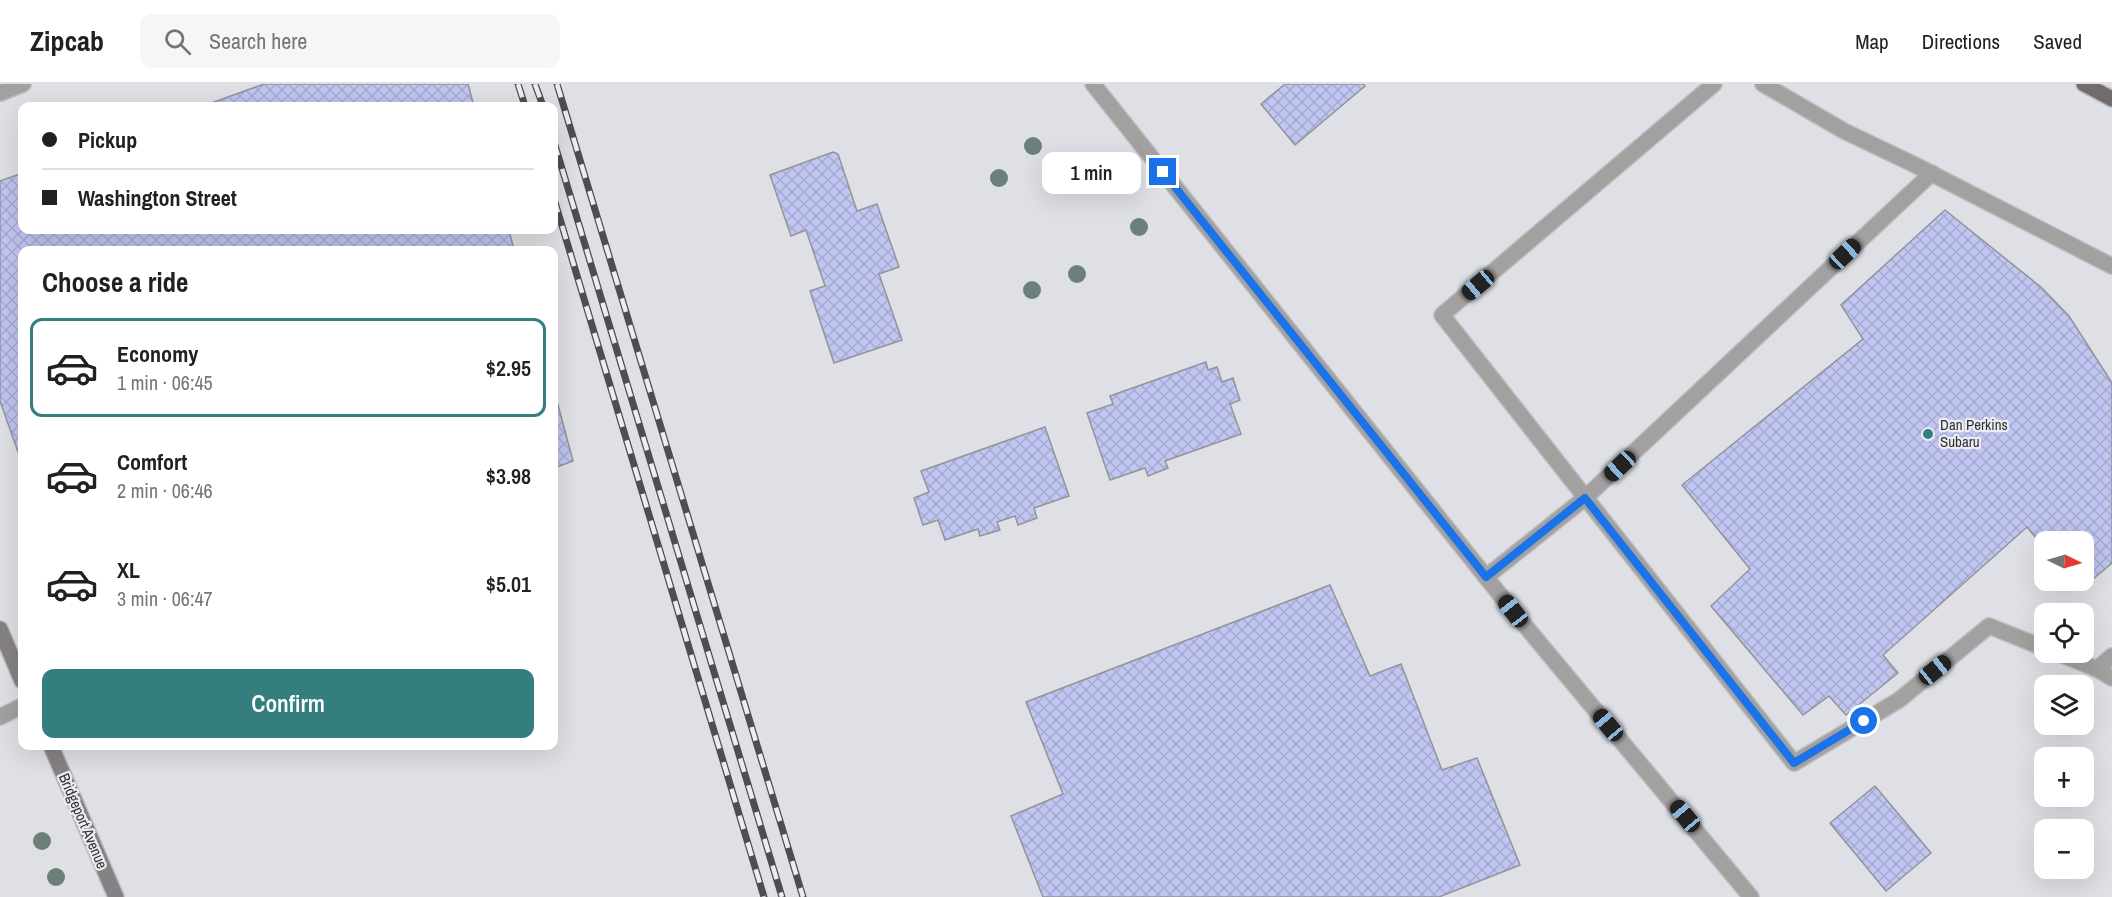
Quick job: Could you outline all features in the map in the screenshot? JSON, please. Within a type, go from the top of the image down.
[{"type":"main road","points":[[2084,84],[2112,99]]},
{"type":"main road","points":[[0,629],[18,672]]},
{"type":"main road","name":"Bridgeport Avenue","points":[[53,750],[116,897]]},
{"type":"street","points":[[0,93],[24,84]]},
{"type":"street","points":[[1093,84],[1486,577],[1751,897]]},
{"type":"street","points":[[1714,84],[1442,315],[1794,763],[1899,700],[1989,626],[2034,644]]},
{"type":"street","points":[[1762,84],[1844,131],[1932,173],[2112,266]]},
{"type":"street","points":[[1486,577],[1585,498],[1932,173]]},
{"type":"street","points":[[2097,669],[2112,656]]},
{"type":"street","points":[[2082,663],[2112,678]]},
{"type":"street","points":[[0,717],[18,708]]},
{"type":"building","points":[[264,84],[468,84],[473,102],[214,102]]},
{"type":"building","points":[[1285,84],[1364,84],[1365,86],[1295,145],[1261,104]]},
{"type":"building","points":[[833,152],[838,154],[857,211],[877,204],[899,267],[879,274],[902,340],[834,363],[810,291],[825,286],[806,230],[791,236],[770,175]]},
{"type":"building","points":[[18,174],[18,234],[510,234],[513,246],[18,246],[18,452],[0,401],[0,181]]},
{"type":"building","name":"Dan Perkins Subaru","points":[[1945,210],[2042,288],[2069,316],[2112,383],[2112,563],[2094,578],[2094,531],[2034,531],[2034,536],[2027,527],[1883,655],[1898,673],[1846,715],[1829,696],[1803,715],[1711,606],[1750,569],[1682,485],[1863,339],[1841,305]]},
{"type":"building","points":[[1206,362],[1208,370],[1217,367],[1222,382],[1233,378],[1240,400],[1230,404],[1241,434],[1165,461],[1168,468],[1148,476],[1145,468],[1110,480],[1087,413],[1113,404],[1110,396]]},
{"type":"building","points":[[558,405],[573,461],[558,467]]},
{"type":"building","points":[[1045,427],[1069,496],[1034,508],[1037,518],[1018,525],[1015,516],[997,522],[1000,530],[980,536],[978,529],[945,540],[938,520],[923,525],[914,498],[929,492],[921,471]]},
{"type":"building","points":[[1330,585],[1370,676],[1401,664],[1442,770],[1477,758],[1520,865],[1439,897],[1043,897],[1011,816],[1063,794],[1026,702]]},
{"type":"building","points":[[1875,786],[1931,853],[1886,891],[1830,823]]},
{"type":"railway","points":[[518,84],[524,102]]},
{"type":"railway","points":[[535,84],[542,102]]},
{"type":"railway","points":[[557,84],[803,897]]},
{"type":"railway","points":[[558,155],[782,897]]},
{"type":"railway","points":[[558,212],[764,897]]},
{"type":"place","name":"Dan Perkins Subaru","points":[[1928,434]]},
{"type":"route","points":[[1163,172],[1486,577],[1585,498],[1794,763],[1864,721]]}]
